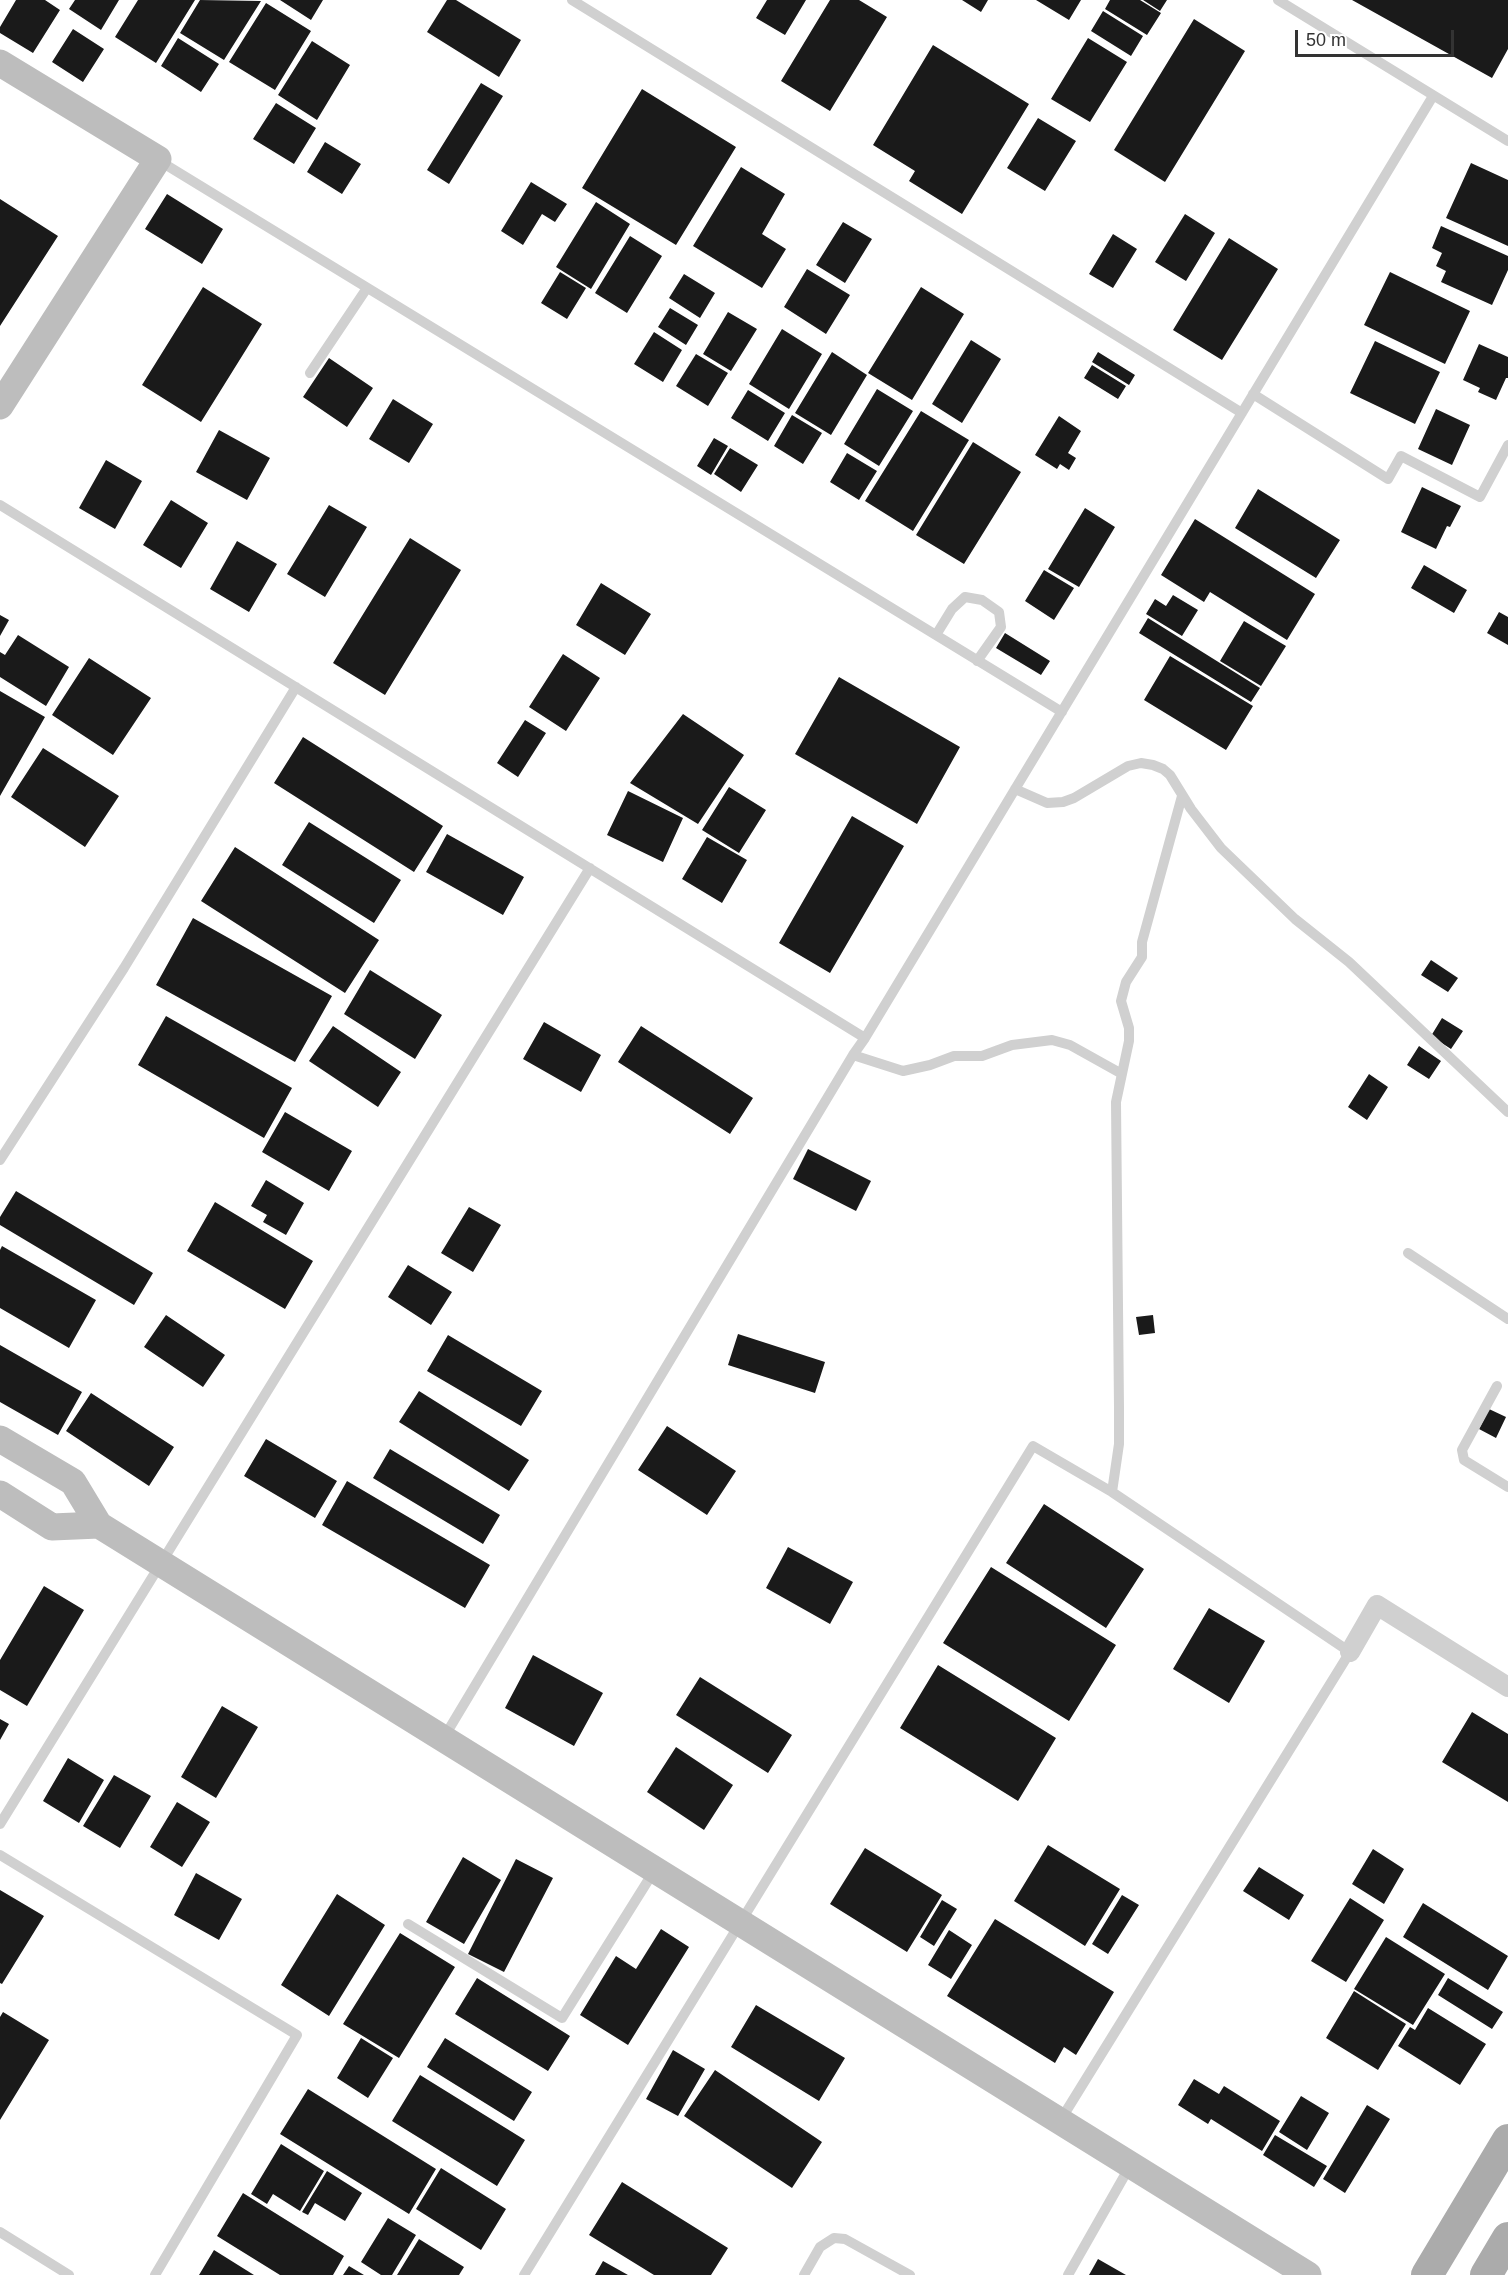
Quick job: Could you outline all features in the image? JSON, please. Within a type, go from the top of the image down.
[{"type":"main road","points":[[1427,2275],[1508,2140]]},
{"type":"main road","points":[[1486,2275],[1508,2238]]},
{"type":"street","points":[[0,63],[158,159],[0,406]]},
{"type":"street","points":[[0,1439],[73,1482],[99,1525],[1308,2275]]},
{"type":"street","points":[[0,1494],[52,1527],[99,1525]]},
{"type":"street","points":[[1350,1652],[1377,1605],[1508,1687]]},
{"type":"lane","points":[[572,0],[1242,413]]},
{"type":"lane","points":[[1278,0],[1508,141]]},
{"type":"lane","points":[[443,1739],[853,1055],[866,1038],[1433,96]]},
{"type":"lane","points":[[158,159],[1062,712]]},
{"type":"lane","points":[[310,373],[367,288]]},
{"type":"lane","points":[[1253,394],[1388,479],[1401,456],[1480,497],[1508,445]]},
{"type":"lane","points":[[0,505],[866,1038]]},
{"type":"lane","points":[[936,635],[952,609],[965,597],[982,600],[999,612],[1001,627],[977,661]]},
{"type":"lane","points":[[0,1160],[124,968],[296,687]]},
{"type":"lane","points":[[1015,789],[1047,803],[1063,802],[1128,766],[1141,764],[1163,769],[1170,775],[1182,796],[1221,848],[1295,919],[1349,962],[1508,1112]]},
{"type":"lane","points":[[1112,1492],[1119,1444],[1116,1102],[1130,1028],[1121,1004],[1122,992],[1142,957],[1142,942],[1182,796]]},
{"type":"lane","points":[[0,1824],[590,868]]},
{"type":"lane","points":[[853,1055],[903,1071],[930,1065],[954,1056],[982,1056],[1012,1045],[1052,1040],[1070,1045],[1122,1074]]},
{"type":"lane","points":[[1408,1253],[1508,1319]]},
{"type":"lane","points":[[1497,1386],[1462,1450],[1464,1460],[1508,1487]]},
{"type":"lane","points":[[524,2275],[1033,1446],[1112,1492],[1350,1652],[1060,2121]]},
{"type":"lane","points":[[0,1855],[297,2035],[155,2275]]},
{"type":"lane","points":[[408,1924],[562,2018],[655,1871]]},
{"type":"lane","points":[[1068,2275],[1130,2165]]},
{"type":"lane","points":[[0,2232],[69,2275]]},
{"type":"lane","points":[[804,2275],[820,2247],[834,2238],[845,2239],[910,2275]]},
{"type":"building","points":[[16,0],[45,0],[60,10],[33,53],[0,33],[0,27]]},
{"type":"building","points":[[75,0],[119,0],[101,30],[69,9]]},
{"type":"building","points":[[138,0],[195,0],[156,63],[115,37]]},
{"type":"building","points":[[200,0],[261,1],[224,60],[180,33]]},
{"type":"building","points":[[280,0],[323,0],[311,20]]},
{"type":"building","points":[[447,0],[456,0],[521,40],[499,77],[427,32]]},
{"type":"building","points":[[767,0],[806,0],[785,35],[756,18]]},
{"type":"building","points":[[830,0],[859,0],[887,17],[830,111],[781,81]]},
{"type":"building","points":[[962,0],[988,0],[981,12]]},
{"type":"building","points":[[1036,0],[1081,0],[1069,20]]},
{"type":"building","points":[[1110,0],[1140,0],[1161,13],[1147,35],[1105,9]]},
{"type":"building","points":[[1143,0],[1167,0],[1160,11]]},
{"type":"building","points":[[1352,0],[1508,0],[1508,49],[1492,78]]},
{"type":"building","points":[[266,3],[311,31],[275,90],[229,62]]},
{"type":"building","points":[[1103,11],[1143,36],[1131,56],[1091,31]]},
{"type":"building","points":[[1194,19],[1245,51],[1165,182],[1114,150]]},
{"type":"building","points":[[73,29],[104,49],[83,82],[52,62]]},
{"type":"building","points":[[178,38],[219,64],[201,92],[161,66]]},
{"type":"building","points":[[1088,38],[1127,62],[1090,122],[1051,99]]},
{"type":"building","points":[[312,41],[350,65],[317,120],[278,95]]},
{"type":"building","points":[[933,45],[1029,104],[962,214],[909,181],[915,171],[873,145]]},
{"type":"building","points":[[481,83],[503,96],[449,184],[427,170]]},
{"type":"building","points":[[642,89],[736,147],[676,245],[582,188]]},
{"type":"building","points":[[276,103],[316,128],[294,164],[253,139]]},
{"type":"building","points":[[1038,118],[1076,141],[1045,191],[1007,168]]},
{"type":"building","points":[[325,142],[361,164],[342,194],[307,172]]},
{"type":"building","points":[[1471,163],[1508,180],[1508,246],[1446,218]]},
{"type":"building","points":[[741,167],[785,194],[762,234],[786,249],[762,288],[693,246]]},
{"type":"building","points":[[531,182],[567,204],[555,222],[542,214],[523,245],[501,231]]},
{"type":"building","points":[[167,194],[223,229],[202,264],[145,229]]},
{"type":"building","points":[[0,199],[58,236],[0,326]]},
{"type":"building","points":[[596,202],[630,224],[591,289],[556,267]]},
{"type":"building","points":[[1185,214],[1215,233],[1186,281],[1155,262]]},
{"type":"building","points":[[843,222],[872,239],[845,283],[816,265]]},
{"type":"building","points":[[1441,226],[1508,256],[1508,270],[1492,305],[1441,282],[1446,271],[1436,266],[1442,253],[1432,248]]},
{"type":"building","points":[[1113,234],[1137,249],[1113,288],[1089,274]]},
{"type":"building","points":[[630,236],[662,256],[627,313],[595,293]]},
{"type":"building","points":[[1229,238],[1278,269],[1222,360],[1173,330]]},
{"type":"building","points":[[807,269],[850,295],[826,334],[784,307]]},
{"type":"building","points":[[560,272],[586,288],[567,319],[541,303]]},
{"type":"building","points":[[1390,272],[1470,311],[1445,364],[1364,325]]},
{"type":"building","points":[[684,274],[715,293],[700,318],[669,298]]},
{"type":"building","points":[[203,287],[262,324],[201,422],[142,385]]},
{"type":"building","points":[[921,287],[964,314],[912,400],[868,373]]},
{"type":"building","points":[[670,308],[698,325],[686,345],[658,327]]},
{"type":"building","points":[[728,312],[757,329],[731,371],[703,354]]},
{"type":"building","points":[[782,329],[822,354],[789,409],[749,384]]},
{"type":"building","points":[[654,332],[682,350],[663,382],[634,364]]},
{"type":"building","points":[[971,340],[1001,359],[962,423],[932,404]]},
{"type":"building","points":[[1375,341],[1440,372],[1415,424],[1350,393]]},
{"type":"building","points":[[1479,344],[1508,357],[1508,378],[1496,400],[1478,392],[1480,388],[1463,380]]},
{"type":"building","points":[[832,352],[867,375],[831,435],[795,413]]},
{"type":"building","points":[[1098,352],[1135,375],[1129,385],[1092,362]]},
{"type":"building","points":[[696,354],[728,373],[708,406],[676,386]]},
{"type":"building","points":[[329,358],[373,388],[347,427],[303,397]]},
{"type":"building","points":[[1092,365],[1126,386],[1118,399],[1084,378]]},
{"type":"building","points":[[877,389],[913,411],[879,466],[844,444]]},
{"type":"building","points":[[748,390],[785,413],[768,441],[731,418]]},
{"type":"building","points":[[393,399],[433,424],[409,463],[369,439]]},
{"type":"building","points":[[1436,409],[1470,425],[1452,465],[1418,449]]},
{"type":"building","points":[[921,411],[969,440],[913,531],[865,501]]},
{"type":"building","points":[[792,415],[822,433],[803,464],[774,446]]},
{"type":"building","points":[[1059,416],[1081,431],[1068,453],[1076,458],[1069,470],[1060,464],[1057,469],[1035,455]]},
{"type":"building","points":[[219,430],[270,458],[247,500],[196,472]]},
{"type":"building","points":[[714,438],[728,446],[711,475],[697,466]]},
{"type":"building","points":[[973,442],[1021,472],[964,564],[916,535]]},
{"type":"building","points":[[730,448],[758,465],[741,492],[714,474]]},
{"type":"building","points":[[847,453],[877,471],[859,500],[830,482]]},
{"type":"building","points":[[106,460],[142,481],[115,529],[79,508]]},
{"type":"building","points":[[1422,487],[1461,506],[1450,527],[1447,526],[1436,549],[1401,532]]},
{"type":"building","points":[[1258,489],[1340,540],[1316,578],[1235,528]]},
{"type":"building","points":[[171,500],[208,523],[181,568],[143,545]]},
{"type":"building","points":[[329,505],[367,527],[325,597],[287,574]]},
{"type":"building","points":[[1085,508],[1115,527],[1079,587],[1048,569]]},
{"type":"building","points":[[1195,519],[1315,594],[1287,640],[1210,592],[1204,602],[1161,575]]},
{"type":"building","points":[[410,538],[461,570],[385,695],[333,663]]},
{"type":"building","points":[[237,541],[277,564],[249,612],[210,589]]},
{"type":"building","points":[[1424,565],[1467,590],[1454,613],[1411,588]]},
{"type":"building","points":[[1044,570],[1074,588],[1054,620],[1025,601]]},
{"type":"building","points":[[601,583],[651,614],[625,655],[576,625]]},
{"type":"building","points":[[1173,595],[1198,610],[1182,636],[1146,614],[1155,599],[1166,606]]},
{"type":"building","points":[[1499,612],[1508,617],[1508,645],[1487,633]]},
{"type":"building","points":[[0,615],[9,620],[0,636]]},
{"type":"building","points":[[1148,618],[1260,688],[1251,702],[1139,633]]},
{"type":"building","points":[[1244,621],[1286,646],[1261,686],[1220,661]]},
{"type":"building","points":[[1005,633],[1050,661],[1041,675],[996,648]]},
{"type":"building","points":[[18,635],[69,667],[46,706],[0,677],[0,652],[5,655]]},
{"type":"building","points":[[563,654],[600,678],[566,731],[529,707]]},
{"type":"building","points":[[1170,656],[1253,706],[1226,750],[1144,700]]},
{"type":"building","points":[[89,658],[151,698],[113,755],[52,715]]},
{"type":"building","points":[[839,677],[960,747],[917,824],[795,754]]},
{"type":"building","points":[[0,691],[45,717],[0,796]]},
{"type":"building","points":[[683,714],[744,755],[698,824],[630,783]]},
{"type":"building","points":[[525,720],[546,733],[518,777],[497,763]]},
{"type":"building","points":[[303,737],[443,826],[414,872],[274,783]]},
{"type":"building","points":[[43,748],[119,796],[85,847],[11,797]]},
{"type":"building","points":[[729,787],[766,810],[739,853],[702,830]]},
{"type":"building","points":[[628,791],[683,818],[663,862],[607,835]]},
{"type":"building","points":[[852,816],[904,846],[830,973],[779,943]]},
{"type":"building","points":[[309,822],[401,880],[374,923],[282,865]]},
{"type":"building","points":[[447,834],[524,877],[503,915],[426,872]]},
{"type":"building","points":[[707,837],[747,860],[722,903],[682,879]]},
{"type":"building","points":[[235,847],[379,940],[345,993],[201,901]]},
{"type":"building","points":[[193,918],[332,996],[295,1062],[156,985]]},
{"type":"building","points":[[1431,960],[1458,978],[1448,992],[1421,975]]},
{"type":"building","points":[[370,970],[442,1015],[415,1059],[344,1014]]},
{"type":"building","points":[[166,1016],[292,1088],[264,1138],[138,1065]]},
{"type":"building","points":[[1442,1018],[1463,1031],[1451,1049],[1431,1036]]},
{"type":"building","points":[[544,1022],[601,1055],[581,1092],[523,1059]]},
{"type":"building","points":[[333,1026],[401,1072],[378,1107],[309,1061]]},
{"type":"building","points":[[641,1026],[753,1098],[730,1134],[618,1062]]},
{"type":"building","points":[[1419,1046],[1441,1061],[1429,1079],[1407,1065]]},
{"type":"building","points":[[1369,1074],[1388,1087],[1367,1120],[1348,1107]]},
{"type":"building","points":[[285,1112],[352,1151],[329,1191],[262,1152]]},
{"type":"building","points":[[808,1149],[871,1181],[856,1211],[793,1179]]},
{"type":"building","points":[[266,1180],[304,1203],[286,1235],[263,1222],[267,1215],[251,1206]]},
{"type":"building","points":[[16,1191],[153,1273],[134,1305],[0,1225],[0,1217]]},
{"type":"building","points":[[215,1202],[313,1261],[285,1309],[187,1251]]},
{"type":"building","points":[[469,1207],[501,1225],[473,1272],[441,1253]]},
{"type":"building","points":[[2,1246],[96,1300],[69,1348],[0,1308],[0,1250]]},
{"type":"building","points":[[408,1265],[452,1292],[431,1325],[388,1297]]},
{"type":"building","points":[[166,1315],[225,1355],[203,1387],[144,1347]]},
{"type":"building","points":[[1153,1315],[1155,1333],[1139,1335],[1136,1317]]},
{"type":"building","points":[[738,1334],[825,1362],[815,1393],[728,1365]]},
{"type":"building","points":[[448,1335],[542,1391],[521,1426],[427,1371]]},
{"type":"building","points":[[0,1345],[82,1392],[58,1435],[0,1402]]},
{"type":"building","points":[[419,1391],[529,1460],[509,1491],[399,1422]]},
{"type":"building","points":[[91,1393],[174,1447],[149,1486],[66,1431]]},
{"type":"building","points":[[1489,1409],[1506,1417],[1496,1438],[1479,1429]]},
{"type":"building","points":[[667,1426],[736,1471],[707,1515],[638,1470]]},
{"type":"building","points":[[266,1439],[337,1481],[315,1518],[244,1476]]},
{"type":"building","points":[[390,1449],[500,1515],[483,1544],[373,1478]]},
{"type":"building","points":[[347,1481],[490,1565],[465,1608],[322,1525]]},
{"type":"building","points":[[1044,1504],[1144,1569],[1106,1628],[1006,1563]]},
{"type":"building","points":[[788,1547],[853,1582],[830,1624],[766,1588]]},
{"type":"building","points":[[991,1567],[1116,1645],[1069,1721],[943,1643]]},
{"type":"building","points":[[44,1586],[84,1610],[27,1706],[0,1690],[0,1660]]},
{"type":"building","points":[[1209,1608],[1265,1641],[1229,1703],[1173,1669]]},
{"type":"building","points":[[533,1655],[603,1693],[574,1746],[505,1708]]},
{"type":"building","points":[[938,1665],[1056,1738],[1018,1801],[900,1728]]},
{"type":"building","points":[[700,1677],[792,1735],[768,1773],[676,1715]]},
{"type":"building","points":[[222,1706],[258,1727],[216,1798],[181,1777]]},
{"type":"building","points":[[1472,1712],[1508,1734],[1508,1802],[1442,1762]]},
{"type":"building","points":[[0,1719],[9,1724],[0,1740]]},
{"type":"building","points":[[676,1747],[733,1785],[704,1830],[647,1792]]},
{"type":"building","points":[[68,1758],[104,1780],[79,1823],[43,1801]]},
{"type":"building","points":[[114,1775],[151,1796],[120,1848],[83,1826]]},
{"type":"building","points":[[177,1802],[210,1822],[182,1867],[150,1847]]},
{"type":"building","points":[[1048,1845],[1120,1889],[1085,1946],[1014,1901]]},
{"type":"building","points":[[865,1848],[942,1895],[907,1952],[830,1904]]},
{"type":"building","points":[[1373,1849],[1404,1869],[1384,1904],[1352,1884]]},
{"type":"building","points":[[463,1857],[501,1880],[464,1944],[426,1922]]},
{"type":"building","points":[[516,1859],[553,1878],[504,1972],[468,1954]]},
{"type":"building","points":[[1259,1867],[1304,1895],[1289,1920],[1243,1891]]},
{"type":"building","points":[[196,1873],[242,1899],[219,1940],[174,1915]]},
{"type":"building","points":[[0,1890],[44,1916],[2,1984],[0,1983]]},
{"type":"building","points":[[337,1894],[385,1925],[329,2016],[281,1985]]},
{"type":"building","points":[[1122,1895],[1139,1905],[1108,1954],[1092,1944]]},
{"type":"building","points":[[1350,1898],[1384,1920],[1346,1982],[1311,1961]]},
{"type":"building","points":[[942,1900],[957,1909],[934,1946],[920,1937]]},
{"type":"building","points":[[1423,1903],[1508,1956],[1488,1990],[1403,1937]]},
{"type":"building","points":[[995,1919],[1114,1992],[1076,2055],[1064,2047],[1055,2063],[947,1996]]},
{"type":"building","points":[[661,1929],[689,1947],[628,2045],[580,2015],[616,1956],[636,1969]]},
{"type":"building","points":[[949,1930],[972,1945],[951,1979],[928,1965]]},
{"type":"building","points":[[400,1933],[455,1967],[399,2058],[343,2024]]},
{"type":"building","points":[[1386,1937],[1445,1974],[1413,2025],[1354,1989]]},
{"type":"building","points":[[477,1978],[570,2036],[548,2071],[455,2014]]},
{"type":"building","points":[[1448,1978],[1503,2012],[1492,2029],[1438,1995]]},
{"type":"building","points":[[1354,1991],[1406,2024],[1378,2070],[1326,2038]]},
{"type":"building","points":[[756,2005],[845,2058],[819,2101],[731,2047]]},
{"type":"building","points":[[1428,2008],[1486,2044],[1460,2085],[1398,2046],[1410,2027],[1415,2030]]},
{"type":"building","points":[[3,2012],[49,2040],[0,2120],[0,2017]]},
{"type":"building","points":[[361,2038],[393,2058],[368,2098],[337,2078]]},
{"type":"building","points":[[445,2038],[532,2092],[514,2121],[427,2067]]},
{"type":"building","points":[[673,2050],[705,2069],[678,2116],[646,2099]]},
{"type":"building","points":[[715,2070],[822,2142],[792,2188],[684,2116]]},
{"type":"building","points":[[420,2075],[525,2140],[497,2186],[392,2121]]},
{"type":"building","points":[[1194,2079],[1219,2094],[1224,2086],[1280,2121],[1262,2151],[1211,2119],[1208,2124],[1178,2105]]},
{"type":"building","points":[[308,2089],[436,2169],[409,2214],[280,2134]]},
{"type":"building","points":[[1301,2096],[1329,2113],[1307,2150],[1279,2132]]},
{"type":"building","points":[[1367,2105],[1390,2119],[1345,2193],[1323,2179]]},
{"type":"building","points":[[1275,2135],[1327,2166],[1314,2187],[1263,2155]]},
{"type":"building","points":[[281,2144],[324,2171],[300,2211],[273,2194],[267,2204],[251,2194]]},
{"type":"building","points":[[441,2168],[506,2209],[481,2250],[416,2209]]},
{"type":"building","points":[[327,2171],[362,2193],[345,2221],[315,2203],[308,2215],[302,2212]]},
{"type":"building","points":[[622,2182],[728,2248],[711,2275],[654,2275],[589,2235]]},
{"type":"building","points":[[243,2193],[344,2256],[333,2275],[280,2275],[217,2236]]},
{"type":"building","points":[[388,2218],[416,2235],[392,2275],[381,2275],[361,2262]]},
{"type":"building","points":[[419,2239],[464,2267],[459,2275],[397,2275]]},
{"type":"building","points":[[214,2250],[254,2275],[199,2275]]},
{"type":"building","points":[[1098,2259],[1126,2275],[1089,2275]]},
{"type":"building","points":[[603,2261],[628,2275],[595,2275]]},
{"type":"building","points":[[349,2266],[364,2275],[343,2275]]}]
